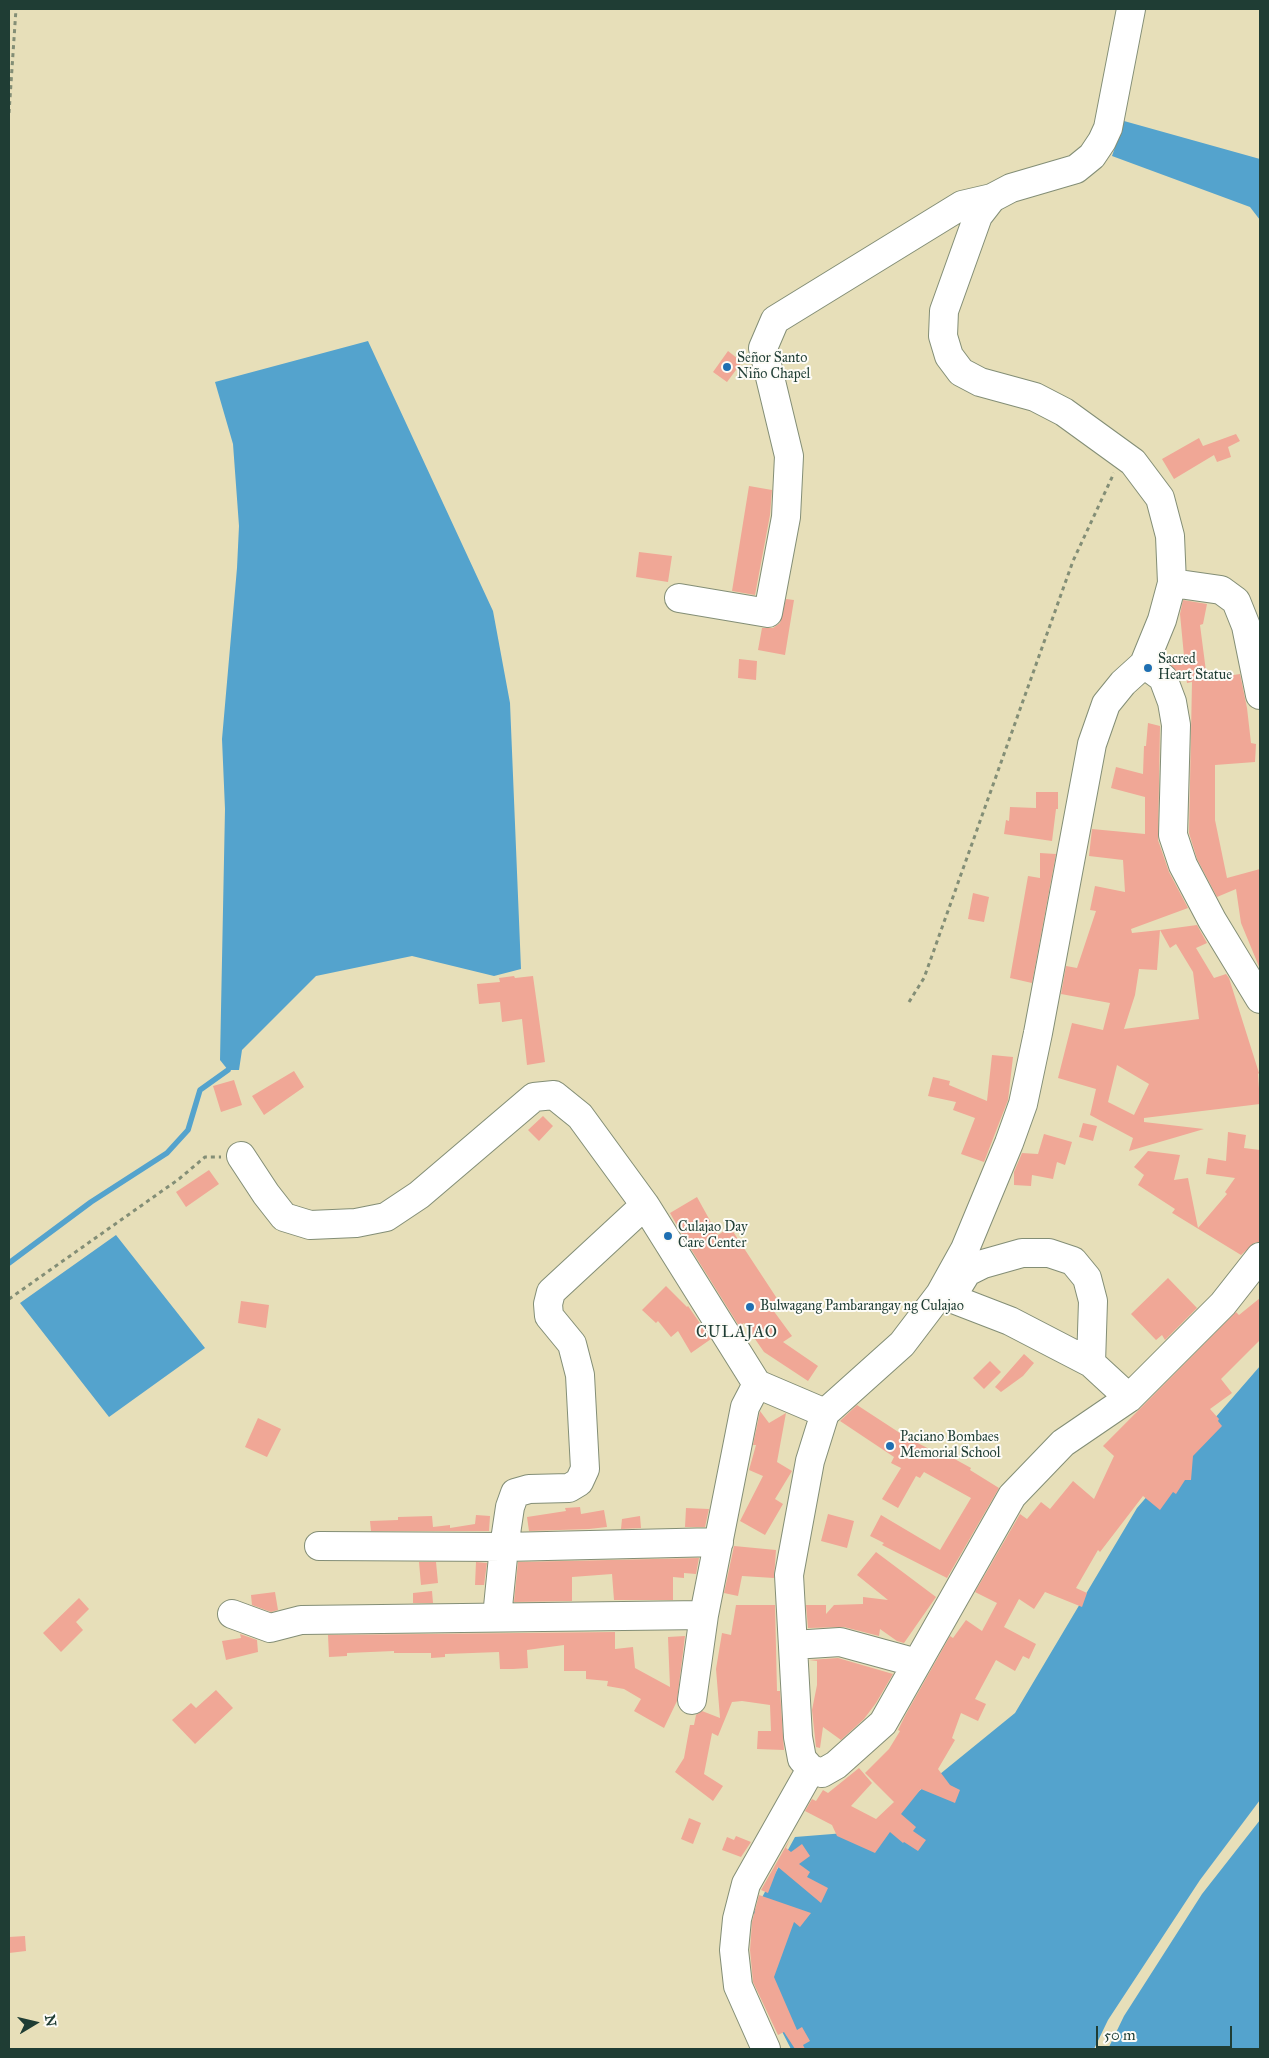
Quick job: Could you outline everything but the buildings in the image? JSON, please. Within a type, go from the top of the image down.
[{"type":"street","points":[[680,598],[768,612],[786,517],[789,456],[763,348],[775,320],[962,205],[992,198],[1011,188],[1076,169],[1092,156],[1108,128],[1131,9]]},
{"type":"street","points":[[946,1296],[1009,1143],[1023,1104],[1092,744],[1106,704],[1123,683],[1144,664],[1162,620],[1172,583],[1170,536],[1160,498],[1133,462],[1064,412],[1035,397],[980,382],[961,372],[950,356],[943,336],[944,311],[978,216],[992,198]]},
{"type":"street","points":[[1172,583],[1221,590],[1236,602],[1246,626],[1260,695]]},
{"type":"street","points":[[1144,664],[1163,678],[1172,702],[1176,725],[1173,835],[1183,865],[1212,920],[1260,999]]},
{"type":"street","points":[[241,1156],[284,1217],[310,1225],[356,1223],[386,1218],[419,1194],[534,1097],[554,1095],[580,1116],[644,1205],[757,1384],[825,1413]]},
{"type":"street","points":[[497,1617],[504,1547],[510,1508],[515,1493],[529,1489],[569,1488],[579,1482],[585,1469],[580,1375],[572,1344],[549,1316],[548,1304],[551,1292],[644,1205]]},
{"type":"street","points":[[1091,1363],[1093,1301],[1087,1278],[1073,1261],[1049,1253],[1022,1253],[983,1264],[966,1272],[902,1344],[825,1413],[810,1461],[789,1575],[798,1737],[802,1759],[811,1770],[822,1773],[836,1765],[883,1723],[1012,1496],[1063,1443],[1129,1398],[1223,1304],[1260,1257]]},
{"type":"street","points":[[946,1296],[1010,1321],[1091,1363],[1129,1398]]},
{"type":"street","points":[[692,1700],[704,1615],[745,1407],[757,1384]]},
{"type":"street","points":[[319,1546],[504,1547],[719,1542]]},
{"type":"street","points":[[232,1614],[270,1628],[301,1620],[704,1615]]},
{"type":"street","points":[[793,1645],[840,1642],[917,1663]]},
{"type":"street","points":[[766,2049],[738,1986],[734,1950],[737,1919],[746,1884],[811,1770]]},
{"type":"path","points":[[9,113],[16,9]]},
{"type":"path","points":[[909,1002],[924,978],[1074,561],[1122,454]]},
{"type":"path","points":[[9,1299],[179,1178],[205,1157],[241,1156]]},
{"type":"water","points":[[1124,121],[1260,159],[1260,220],[1250,207],[1112,156]]},
{"type":"water","points":[[368,341],[493,611],[510,703],[521,969],[494,976],[412,956],[316,976],[242,1050],[239,1070],[228,1070],[220,1060],[225,809],[222,739],[239,526],[233,444],[215,382]]},
{"type":"water","points":[[116,1235],[205,1348],[109,1417],[20,1303]]},
{"type":"water","points":[[1260,1366],[1260,1800],[1200,1880],[1108,2020],[1094,2049],[791,2049],[755,1979],[754,1912],[795,1837],[870,1831],[1015,1713],[1137,1508]]},
{"type":"water","points":[[1260,1820],[1260,2049],[1108,2049],[1124,2016],[1202,1894]]},
{"type":"waterway","points":[[9,1263],[91,1202],[167,1153],[188,1130],[200,1090],[228,1070]]},
{"type":"place","name":"Señor Santo Niño Chapel","points":[[727,367]]},
{"type":"place","name":"Sacred Heart Statue","points":[[1148,668]]},
{"type":"place","name":"Culajao Day Care Center","points":[[668,1236]]},
{"type":"place","name":"Bulwagang Pambarangay ng Culajao","points":[[750,1307]]},
{"type":"place","name":"Paciano Bombaes Memorial School","points":[[890,1446]]},
{"type":"district","name":"CULAJAO","points":[[737,1333]]}]
